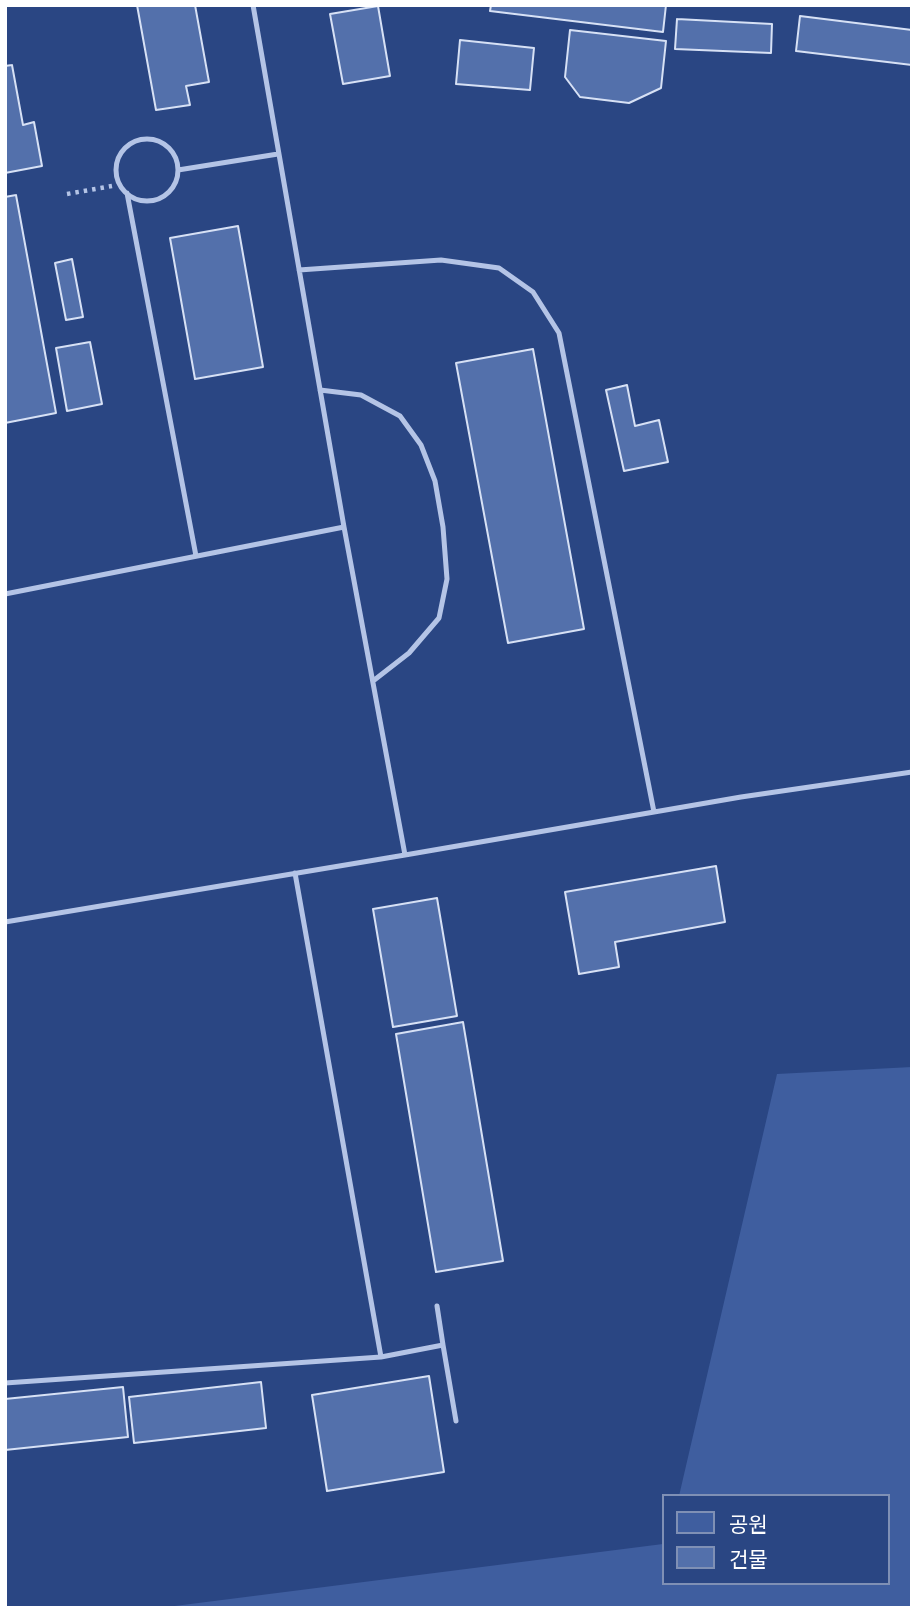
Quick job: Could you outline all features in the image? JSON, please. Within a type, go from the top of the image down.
[{"type":"lane","points":[[253,5],[344,527],[405,855]]},
{"type":"lane","points":[[155,140],[172,152],[178,170],[171,189],[155,200],[145,201],[127,193],[120,185],[116,165],[126,147],[135,141],[155,140]]},
{"type":"lane","points":[[178,170],[278,154]]},
{"type":"lane","points":[[127,193],[196,556]]},
{"type":"lane","points":[[299,270],[441,260],[499,268],[533,292],[559,333],[654,812]]},
{"type":"lane","points":[[320,390],[361,395],[400,416],[421,445],[435,481],[443,527],[447,579],[439,618],[409,653],[373,681]]},
{"type":"lane","points":[[5,594],[344,527]]},
{"type":"lane","points":[[5,922],[654,812],[912,772]]},
{"type":"lane","points":[[295,873],[382,1357]]},
{"type":"lane","points":[[438,1306],[456,1421]]},
{"type":"lane","points":[[5,1383],[382,1357],[443,1345]]},
{"type":"path","points":[[67,194],[120,185]]},
{"type":"green space","points":[[912,1067],[912,1608],[159,1608],[662,1544],[662,1585],[889,1585],[889,1494],[679,1494],[777,1074]]},
{"type":"building","points":[[137,5],[195,5],[209,82],[186,86],[190,105],[156,110]]},
{"type":"building","points":[[491,5],[666,5],[663,32],[490,11]]},
{"type":"building","points":[[378,6],[390,76],[343,84],[330,14]]},
{"type":"building","points":[[800,16],[912,30],[912,65],[796,51]]},
{"type":"building","points":[[677,19],[772,24],[771,53],[675,49]]},
{"type":"building","points":[[570,30],[666,41],[661,88],[629,103],[580,97],[565,77]]},
{"type":"building","points":[[460,40],[534,48],[530,90],[456,84]]},
{"type":"building","points":[[12,65],[23,125],[34,122],[42,166],[5,173],[5,66]]},
{"type":"building","points":[[16,195],[56,413],[5,423],[5,197]]},
{"type":"building","points":[[238,226],[263,367],[195,379],[170,238]]},
{"type":"building","points":[[72,259],[83,317],[66,320],[55,263]]},
{"type":"building","points":[[90,342],[102,404],[67,411],[56,348]]},
{"type":"building","points":[[533,349],[584,629],[508,643],[456,363]]},
{"type":"building","points":[[627,385],[635,426],[659,420],[668,462],[624,471],[606,390]]},
{"type":"building","points":[[716,866],[725,922],[615,942],[619,967],[579,974],[565,892]]},
{"type":"building","points":[[437,898],[457,1016],[393,1027],[373,909]]},
{"type":"building","points":[[463,1022],[503,1261],[436,1272],[396,1034]]},
{"type":"building","points":[[429,1376],[444,1472],[327,1491],[312,1395]]},
{"type":"building","points":[[261,1382],[266,1428],[134,1443],[129,1397]]},
{"type":"building","points":[[123,1387],[128,1437],[5,1450],[5,1399]]}]
